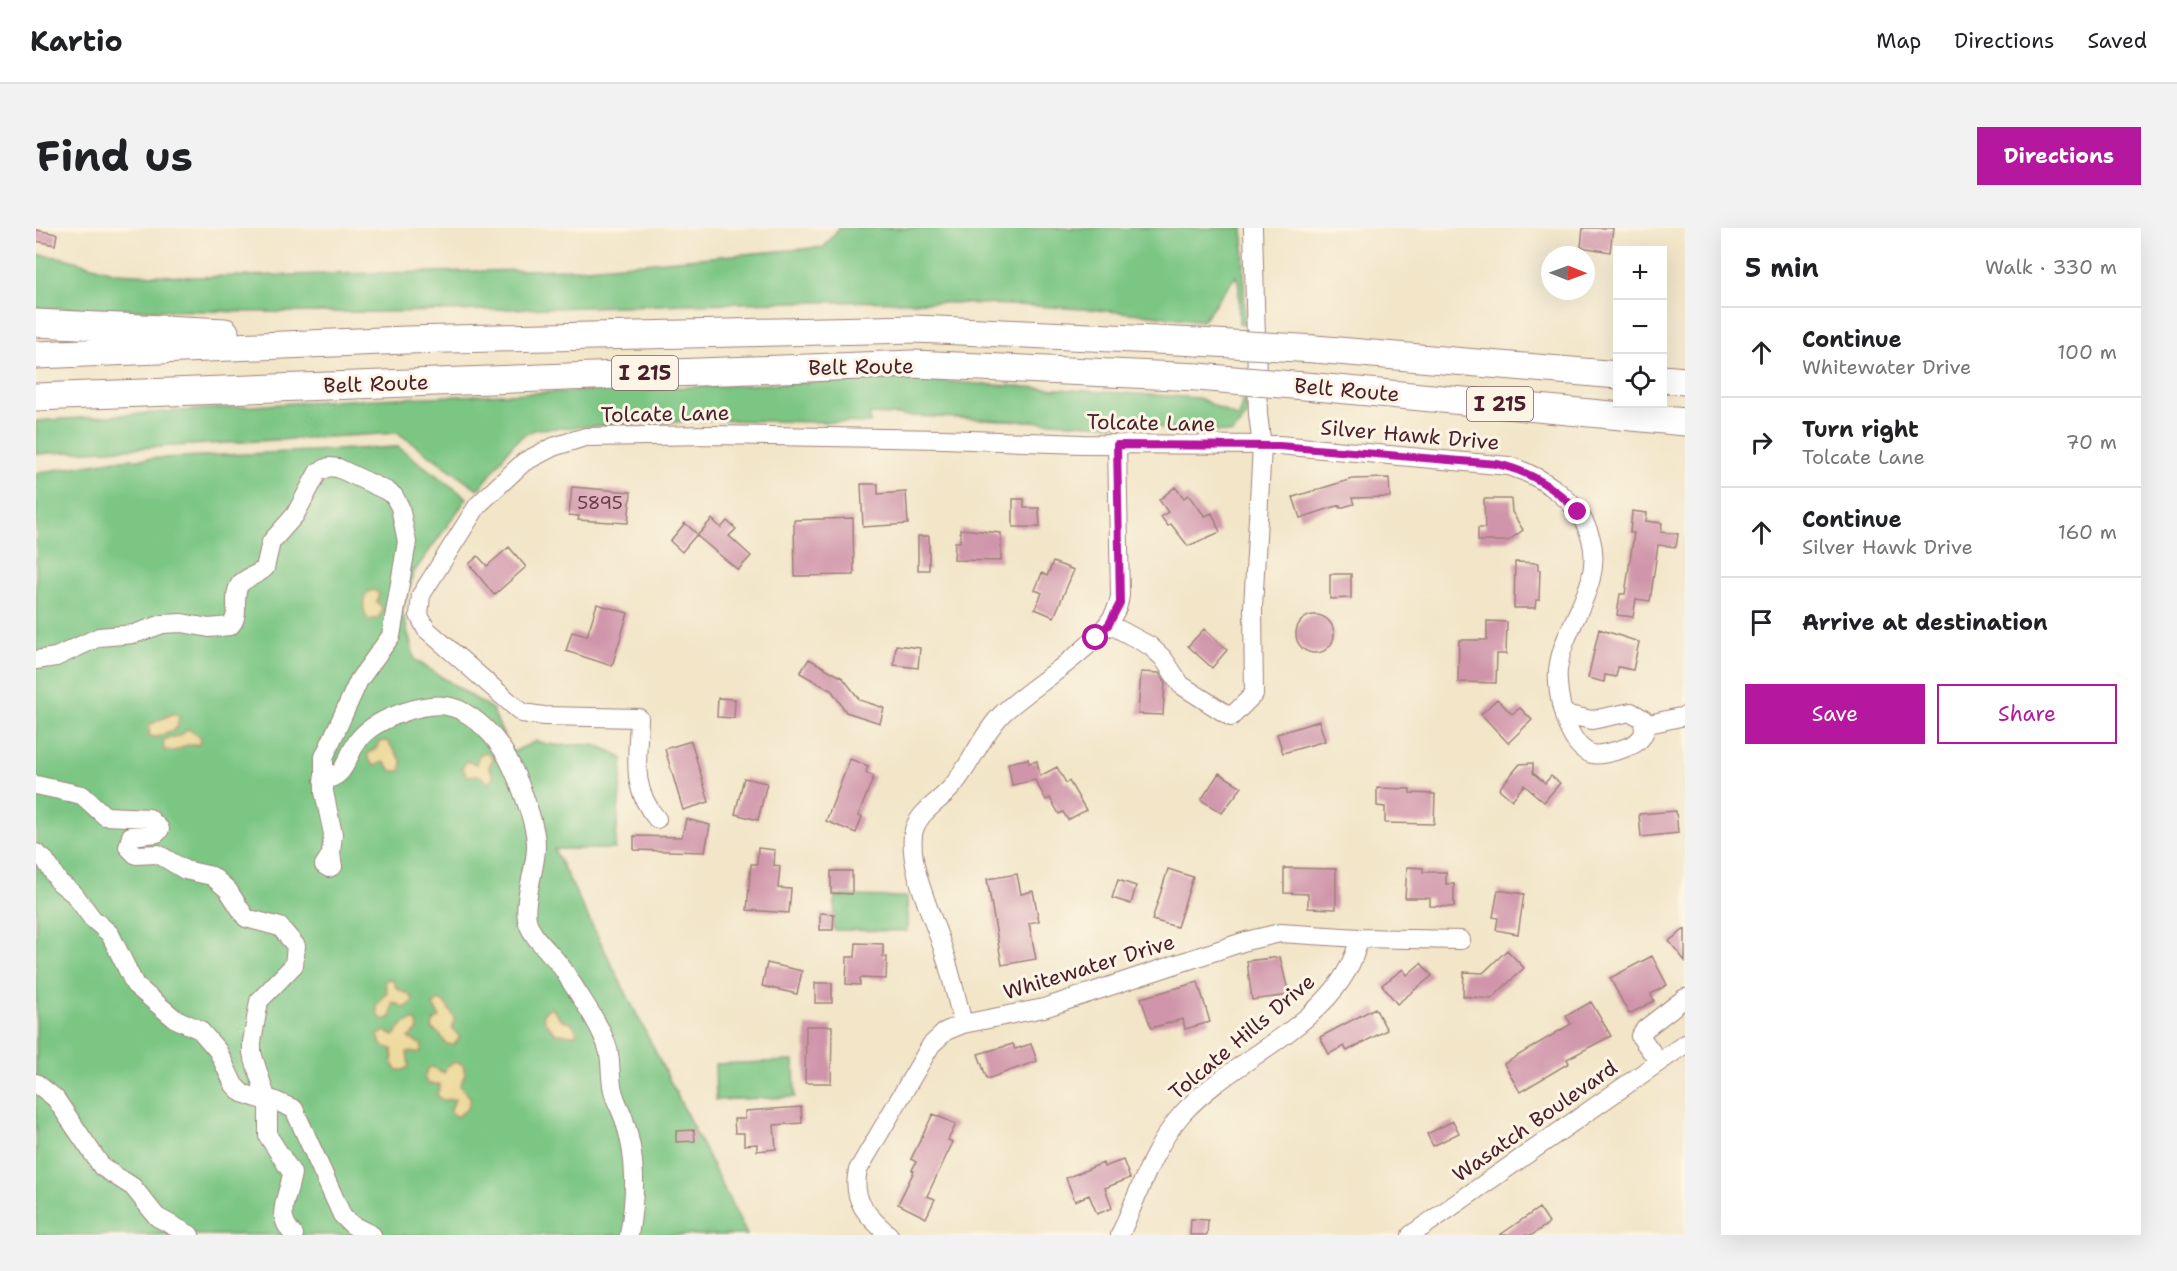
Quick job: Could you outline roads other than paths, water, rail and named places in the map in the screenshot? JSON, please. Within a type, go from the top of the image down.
[{"type":"highway","points":[[36,323],[406,340]]},
{"type":"highway","name":"Belt Route","points":[[36,355],[406,340],[916,329],[1315,349],[1613,375]]},
{"type":"highway","name":"Belt Route","points":[[36,397],[913,364],[1198,377],[1685,422]]},
{"type":"highway","points":[[1667,379],[1685,381]]},
{"type":"highway","points":[[36,403],[93,396]]},
{"type":"street","points":[[1109,624],[1150,646],[1163,658],[1181,685],[1231,717],[1254,694],[1256,672],[1253,609],[1262,447],[1258,414],[1253,228]]},
{"type":"street","name":"Tolcate Lane","points":[[657,819],[645,805],[638,786],[639,718],[544,716],[522,712],[434,636],[421,622],[418,608],[421,595],[465,521],[490,492],[524,462],[553,447],[604,435],[943,439],[1262,447]]},
{"type":"street","points":[[963,1024],[943,950],[916,869],[912,850],[913,832],[923,816],[950,790],[1000,716],[1096,638],[1109,624],[1118,609],[1120,595],[1117,445]]},
{"type":"street","name":"Silver Hawk Drive","points":[[1262,447],[1279,446],[1497,464],[1521,470],[1558,492],[1578,512],[1585,524],[1594,557],[1589,587],[1565,641],[1559,661],[1558,693],[1564,714],[1576,742],[1594,754],[1633,745],[1642,736],[1644,725]]},
{"type":"street","points":[[36,660],[56,657],[99,637],[134,633],[163,624],[182,623],[209,628],[231,626],[237,616],[237,590],[240,584],[265,568],[271,542],[295,515],[318,472],[329,467],[338,468],[387,490],[400,507],[407,542],[391,636],[359,681],[324,757],[323,780],[332,822],[331,854]]},
{"type":"street","points":[[323,780],[331,779],[341,772],[360,738],[405,711],[440,706],[454,708],[470,717],[502,748],[535,831],[535,867],[526,908],[527,920],[532,931],[560,962],[608,1049],[610,1082],[625,1122],[636,1172],[629,1235]]},
{"type":"street","points":[[1564,714],[1592,720],[1631,712],[1640,716],[1644,725],[1685,716]]},
{"type":"street","points":[[36,785],[82,795],[105,816],[149,818],[160,829],[152,834],[131,836],[128,847],[131,852],[136,855],[158,854],[185,870],[212,876],[228,890],[246,918],[280,927],[290,935],[296,946],[294,964],[259,1001],[252,1042],[263,1091],[271,1101],[294,1109],[342,1215],[352,1225],[372,1235]]},
{"type":"street","points":[[36,853],[45,860],[59,882],[75,894],[92,918],[110,934],[135,985],[174,1018],[200,1029],[218,1050],[234,1085],[242,1093],[263,1100],[268,1105],[268,1136],[292,1173],[282,1207],[284,1219],[294,1235]]},
{"type":"street","name":"Whitewater Drive","points":[[889,1235],[871,1219],[857,1200],[858,1170],[931,1045],[946,1031],[963,1024],[1054,1005],[1268,935],[1300,932],[1359,938],[1461,940]]},
{"type":"street","name":"Tolcate Hills Drive","points":[[1120,1235],[1150,1169],[1176,1121],[1189,1107],[1231,1072],[1325,1001],[1349,971],[1359,938]]},
{"type":"street","points":[[1659,1062],[1640,1036],[1645,1029],[1685,998]]},
{"type":"street","name":"Wasatch Boulevard","points":[[1411,1235],[1685,1044]]},
{"type":"street","points":[[36,1083],[56,1098],[102,1167],[133,1187],[156,1217],[190,1235]]}]
